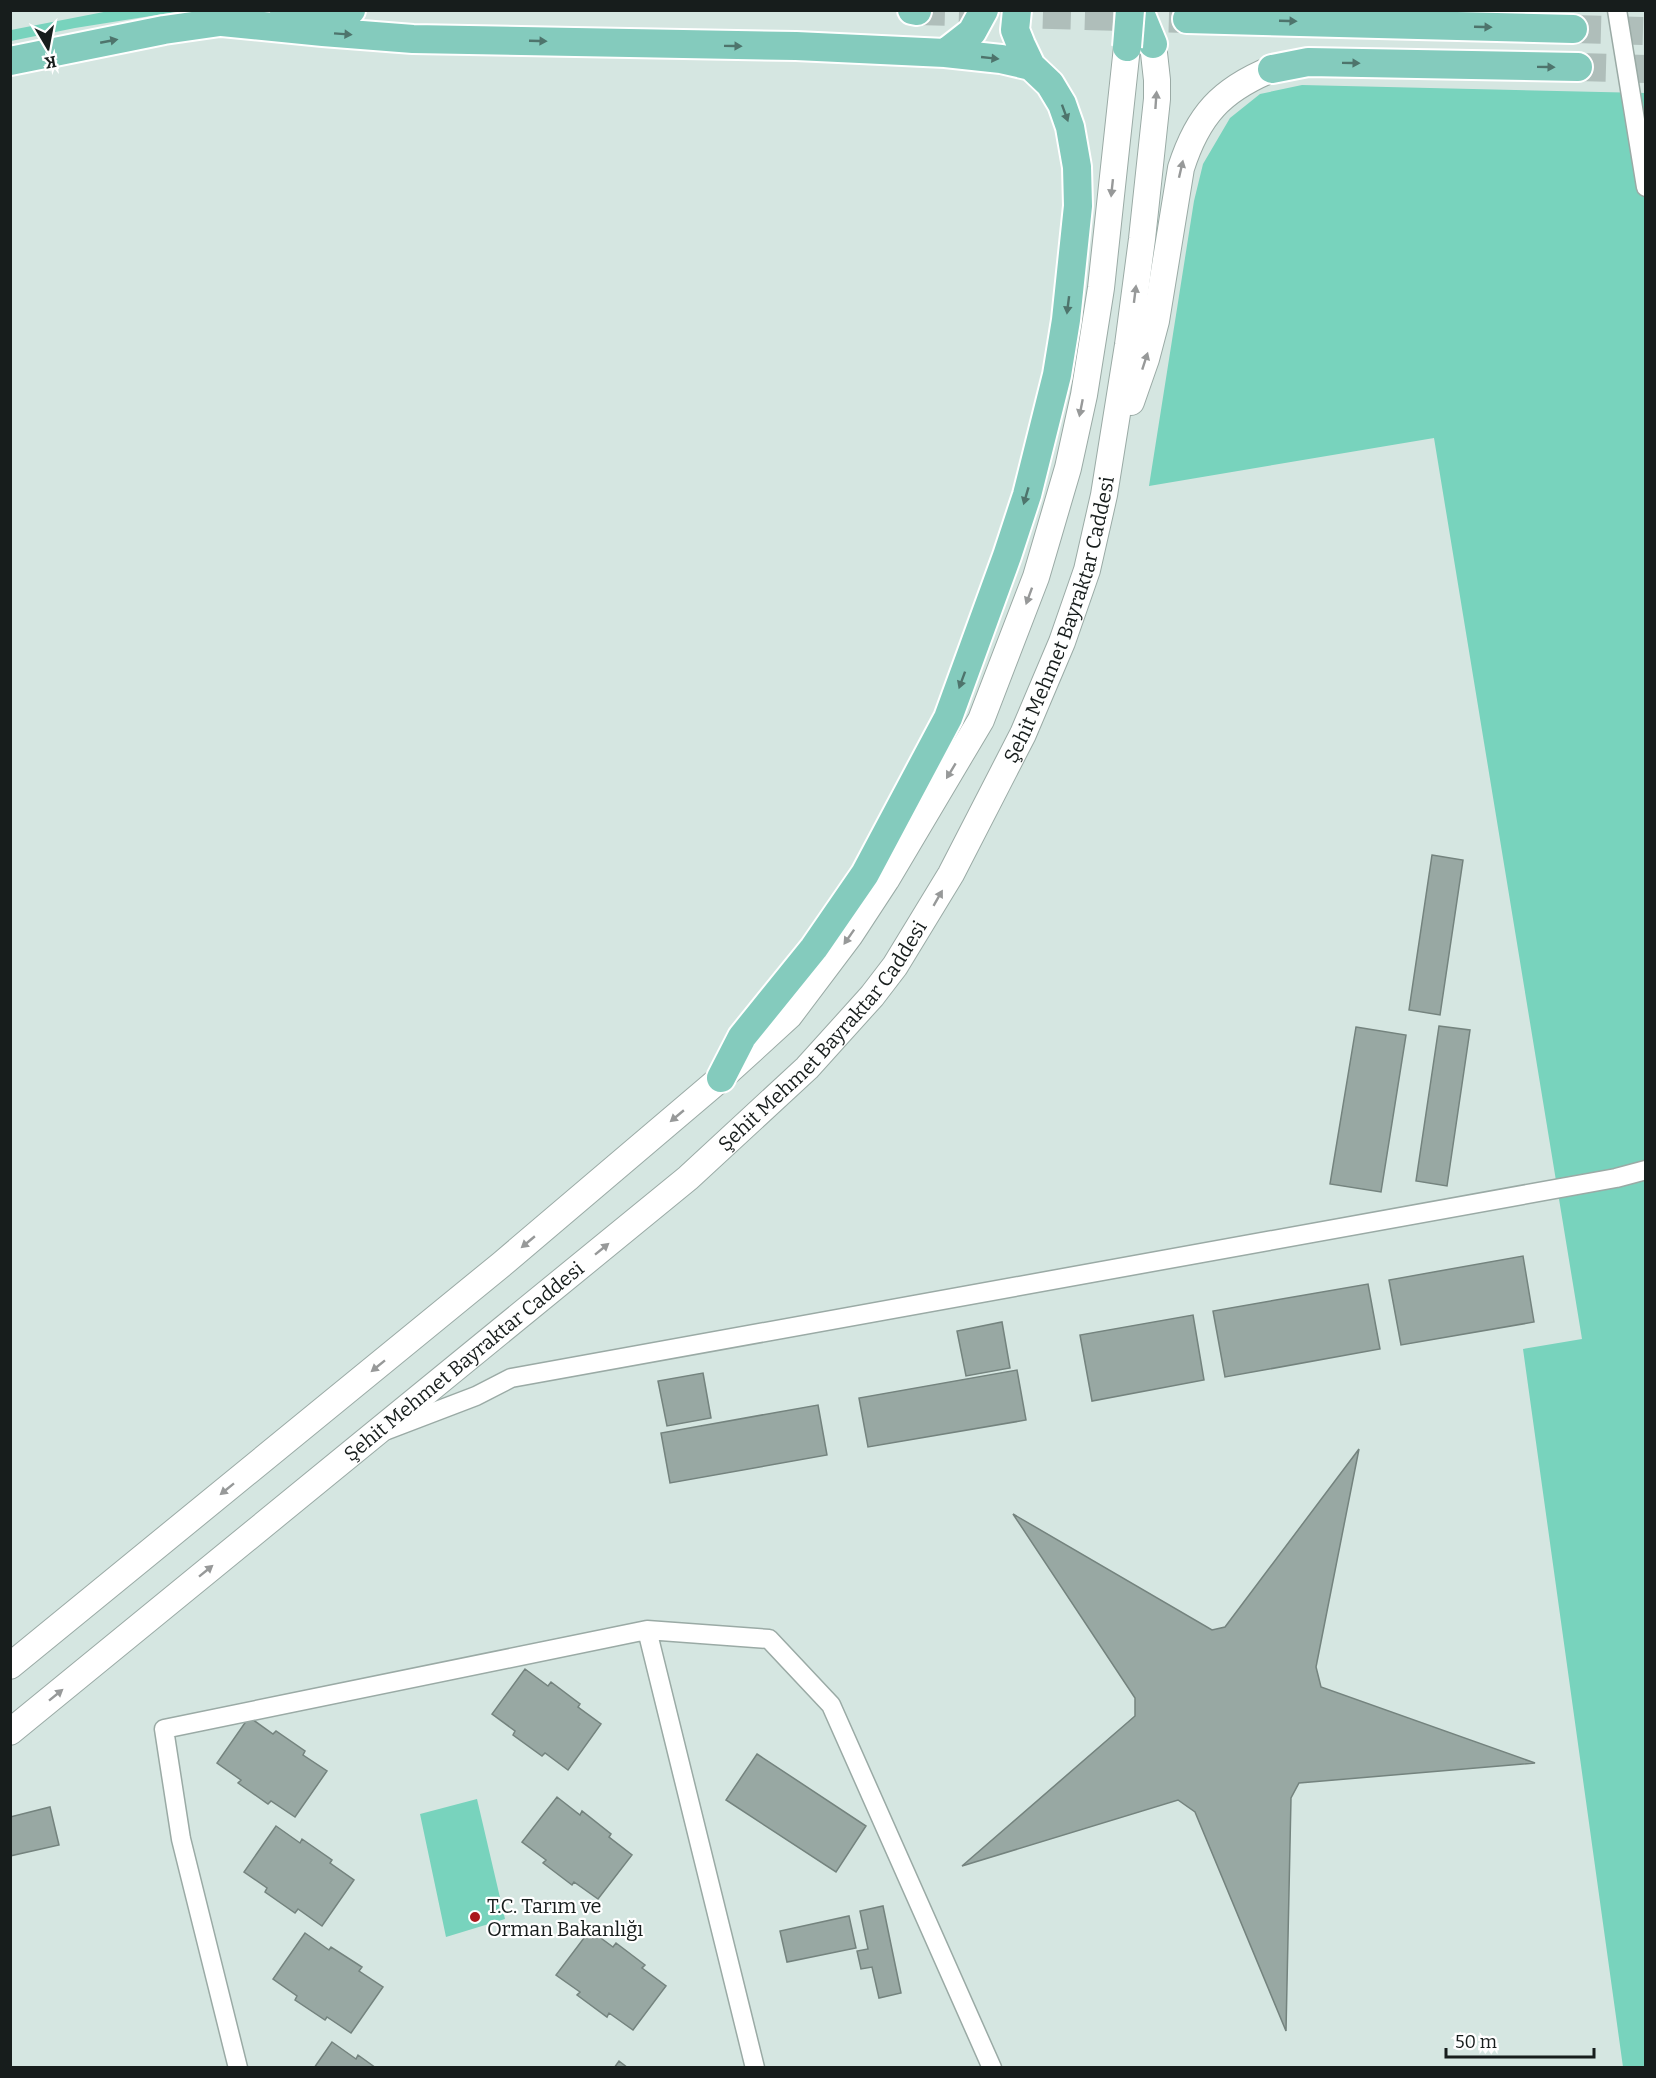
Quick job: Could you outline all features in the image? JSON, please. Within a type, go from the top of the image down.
[{"type":"main road","points":[[10,61],[164,30],[280,15],[351,10]]},
{"type":"main road","points":[[912,10],[917,11]]},
{"type":"main road","points":[[945,53],[972,32],[984,10]]},
{"type":"main road","points":[[721,1078],[742,1037],[814,948],[865,874],[942,728],[1007,556],[1027,495],[1057,375],[1068,308],[1078,206],[1077,167],[1070,128],[1062,104],[1050,84],[1031,66],[1015,30],[1017,10]]},
{"type":"main road","points":[[1130,10],[1140,46]]},
{"type":"main road","points":[[1139,10],[1140,46]]},
{"type":"main road","points":[[1188,19],[1573,29]]},
{"type":"main road","points":[[222,22],[413,39],[796,46],[945,53],[1001,59],[1031,66]]},
{"type":"main road","name":"Şehit Mehmet Bayraktar Caddesi","points":[[10,1732],[688,1178],[807,1068],[872,996],[914,937],[951,874],[1027,724],[1078,600],[1096,533],[1111,455],[1141,251],[1157,99],[1157,80],[1140,46]]},
{"type":"main road","name":"Şehit Mehmet Bayraktar Caddesi","points":[[10,1666],[502,1264],[721,1078],[789,1016],[856,926],[981,720],[1036,577],[1068,468],[1084,395],[1140,46]]},
{"type":"main road","points":[[1111,455],[1146,359],[1156,321],[1181,168],[1187,148],[1199,125],[1228,92],[1246,80],[1272,69],[1308,62],[1578,67]]},
{"type":"street","points":[[1617,10],[1646,187]]},
{"type":"street","points":[[373,1436],[476,1396],[511,1378],[1616,1178],[1646,1170]]},
{"type":"street","points":[[647,1630],[755,2067]]},
{"type":"street","points":[[238,2067],[181,1839],[164,1729],[647,1630],[769,1639],[831,1705],[992,2067]]},
{"type":"green space","points":[[114,10],[182,11],[11,41],[11,30]]},
{"type":"green space","points":[[1302,85],[1645,93],[1645,2067],[1623,2067],[1523,1349],[1582,1339],[1434,438],[1149,486],[1194,201],[1203,164],[1230,118],[1260,94]]},
{"type":"green space","points":[[477,1799],[505,1919],[446,1937],[420,1814]]},
{"type":"building","points":[[1432,855],[1463,860],[1440,1015],[1409,1010]]},
{"type":"building","points":[[1439,1026],[1470,1030],[1447,1186],[1416,1181]]},
{"type":"building","points":[[1356,1027],[1406,1035],[1381,1192],[1330,1184]]},
{"type":"building","points":[[1523,1256],[1534,1322],[1401,1345],[1389,1280]]},
{"type":"building","points":[[1368,1284],[1380,1349],[1225,1377],[1213,1311]]},
{"type":"building","points":[[1193,1315],[1204,1380],[1092,1401],[1080,1335]]},
{"type":"building","points":[[1002,1322],[1010,1368],[966,1376],[957,1331]]},
{"type":"building","points":[[1017,1370],[1026,1420],[868,1447],[859,1398]]},
{"type":"building","points":[[703,1373],[711,1418],[667,1426],[658,1381]]},
{"type":"building","points":[[818,1405],[827,1455],[670,1483],[661,1433]]},
{"type":"building","points":[[1359,1449],[1316,1667],[1321,1687],[1535,1763],[1299,1783],[1291,1798],[1286,2031],[1195,1812],[1178,1800],[962,1866],[1135,1716],[1135,1698],[1013,1514],[1212,1630],[1225,1627]]},
{"type":"building","points":[[525,1669],[548,1686],[551,1682],[580,1704],[578,1707],[601,1724],[568,1770],[545,1753],[542,1756],[513,1735],[515,1731],[492,1714]]},
{"type":"building","points":[[249,1717],[273,1734],[276,1731],[305,1751],[303,1755],[327,1771],[295,1817],[271,1801],[268,1804],[238,1783],[241,1780],[217,1763]]},
{"type":"building","points":[[757,1754],[866,1826],[836,1872],[726,1800]]},
{"type":"building","points":[[557,1797],[580,1815],[582,1811],[611,1834],[609,1837],[632,1855],[598,1899],[574,1882],[572,1885],[543,1863],[546,1860],[522,1842]]},
{"type":"building","points":[[50,1807],[59,1845],[10,1856],[10,1817]]},
{"type":"building","points":[[276,1826],[300,1843],[302,1839],[332,1860],[330,1863],[354,1880],[322,1926],[298,1909],[295,1913],[265,1892],[267,1888],[244,1872]]},
{"type":"building","points":[[883,1906],[901,1993],[879,1998],[872,1967],[861,1969],[857,1951],[868,1949],[860,1911]]},
{"type":"building","points":[[849,1916],[856,1948],[787,1962],[780,1931]]},
{"type":"building","points":[[590,1930],[613,1947],[616,1943],[645,1965],[642,1968],[666,1986],[633,2030],[609,2013],[607,2017],[577,1995],[580,1992],[556,1975]]},
{"type":"building","points":[[305,1933],[329,1950],[331,1947],[362,1967],[359,1971],[383,1987],[351,2033],[327,2017],[325,2020],[295,2000],[297,1996],[273,1979]]},
{"type":"building","points":[[332,2042],[356,2059],[358,2055],[376,2068],[314,2068]]},
{"type":"building","points":[[619,2061],[628,2068],[614,2068]]},
{"type":"tunnel","points":[[917,11],[1187,19]]},
{"type":"tunnel","points":[[1573,29],[1646,31]]},
{"type":"tunnel","points":[[1578,67],[1646,69]]},
{"type":"place","name":"T.C. Tarım ve Orman Bakanlığı","points":[[475,1917]]}]
